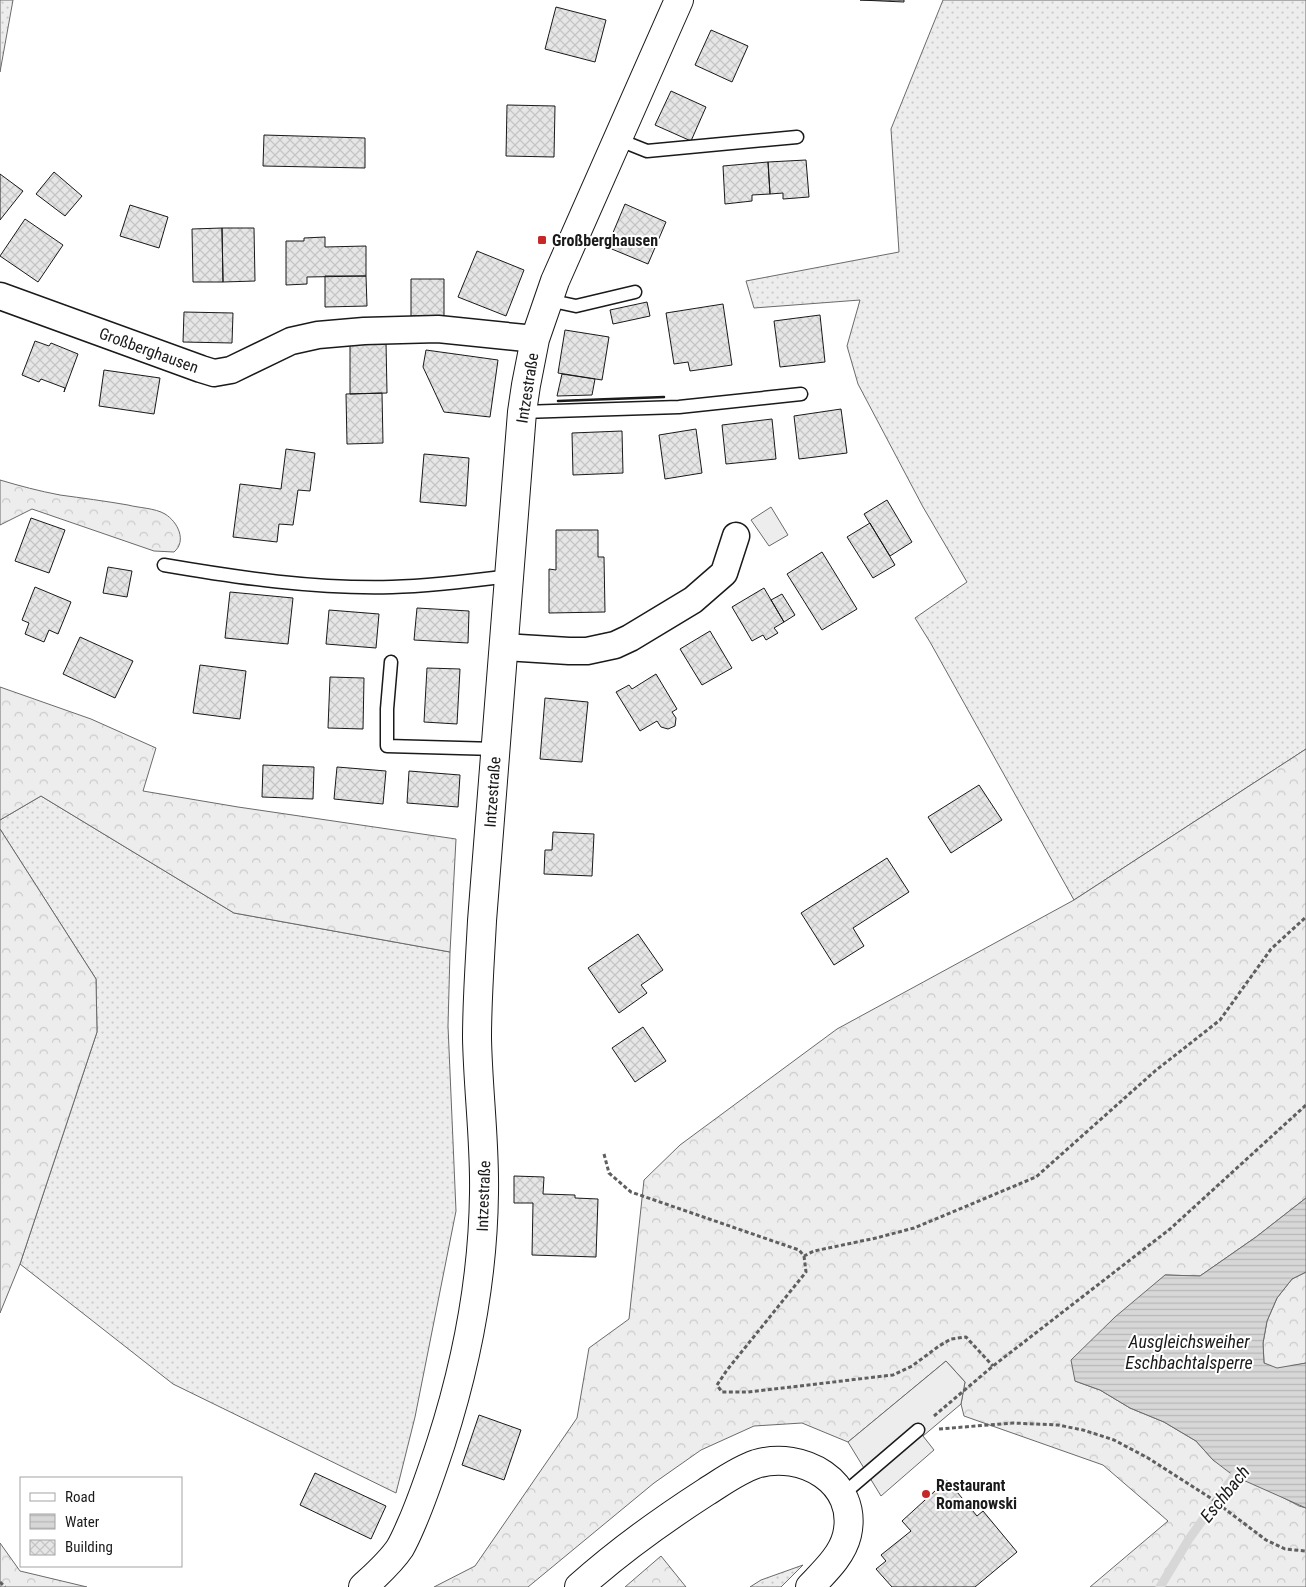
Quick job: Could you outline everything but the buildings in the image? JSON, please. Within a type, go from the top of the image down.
[{"type":"main road","name":"Intzestraße","points":[[363,1587],[400,1548],[415,1516],[448,1422],[471,1326],[480,1260],[484,1195],[484,1159],[477,1040],[478,997],[522,412],[535,339],[559,272],[679,0]]},
{"type":"main road","points":[[579,1587],[610,1559],[660,1522],[734,1474],[755,1464],[779,1460],[794,1462],[812,1469],[831,1480],[842,1495],[849,1520],[847,1537],[839,1552],[827,1569],[810,1587]]},
{"type":"street","name":"Großberghausen","points":[[0,296],[201,369],[214,372],[231,370],[291,341],[318,335],[364,331],[438,329],[535,339]]},
{"type":"street","points":[[504,647],[587,651],[623,641],[692,600],[724,573],[736,536]]},
{"type":"lane","points":[[617,139],[647,152],[797,137]]},
{"type":"lane","points":[[548,300],[576,306],[635,292]]},
{"type":"lane","points":[[522,412],[679,407],[801,394]]},
{"type":"lane","points":[[164,565],[219,575],[288,584],[342,587],[392,588],[458,583],[510,576]]},
{"type":"lane","points":[[391,662],[387,708],[387,746],[496,748]]},
{"type":"lane","points":[[842,1495],[918,1430]]},
{"type":"path","points":[[804,1256],[814,1251],[914,1228],[1036,1177],[1155,1071],[1220,1020],[1271,949],[1306,917]]},
{"type":"path","points":[[918,1430],[993,1366],[1170,1229],[1306,1105]]},
{"type":"path","points":[[604,1154],[609,1173],[631,1192],[799,1250],[804,1256],[806,1272],[727,1370],[717,1385],[722,1392],[748,1392],[893,1375],[912,1366],[952,1339],[966,1337],[993,1366]]},
{"type":"path","points":[[918,1430],[952,1429],[1013,1423],[1058,1425],[1083,1430],[1114,1440],[1148,1458],[1209,1497],[1266,1540],[1285,1549],[1306,1551]]},
{"type":"path","points":[[0,1582],[6,1587]]},
{"type":"green space","points":[[0,0],[13,0],[0,72]]},
{"type":"green space","points":[[943,0],[1306,0],[1306,749],[1074,900],[915,618],[967,582],[923,507],[858,384],[847,346],[860,300],[754,308],[746,281],[899,252],[891,129]]},
{"type":"green space","points":[[0,480],[52,493],[161,512],[170,517],[174,522],[179,532],[180,543],[174,552],[154,551],[32,509],[0,525]]},
{"type":"green space","points":[[0,687],[91,719],[156,748],[143,791],[456,839],[450,952],[234,913],[41,796],[0,820]]},
{"type":"green space","points":[[1306,749],[1306,1198],[1256,1237],[1200,1276],[1165,1275],[1075,1381],[1100,1390],[1130,1408],[1164,1422],[1196,1441],[1213,1460],[1306,1508],[1306,1587],[1090,1587],[1168,1521],[1103,1465],[964,1416],[961,1404],[965,1382],[946,1361],[848,1442],[802,1423],[754,1426],[701,1450],[654,1483],[528,1587],[434,1587],[475,1566],[577,1418],[589,1348],[629,1319],[644,1180],[680,1145],[837,1029],[1074,900]]},
{"type":"green space","points":[[41,796],[234,913],[450,952],[448,1026],[456,1211],[415,1417],[396,1493],[173,1384],[20,1264],[97,1032],[96,979],[0,829],[0,820]]},
{"type":"green space","points":[[0,829],[96,979],[97,1032],[20,1264],[0,1313]]},
{"type":"green space","points":[[1306,1272],[1306,1363],[1277,1369],[1264,1363],[1263,1343],[1267,1321],[1277,1298],[1292,1279]]},
{"type":"green space","points":[[0,1543],[20,1571],[87,1587],[0,1587]]},
{"type":"green space","points":[[661,1556],[686,1587],[625,1587]]},
{"type":"green space","points":[[803,1565],[781,1587],[750,1587],[761,1580]]},
{"type":"shaded area","points":[[771,507],[788,535],[769,546],[751,520]]},
{"type":"shaded area","points":[[946,1361],[965,1382],[961,1404],[923,1436],[934,1450],[881,1496],[848,1442]]},
{"type":"water","name":"Ausgleichsweiher Eschbachtalsperre","points":[[1306,1198],[1306,1272],[1292,1279],[1277,1298],[1267,1321],[1263,1343],[1264,1363],[1277,1368],[1306,1363],[1306,1508],[1234,1476],[1213,1460],[1196,1441],[1164,1422],[1130,1408],[1100,1390],[1075,1381],[1071,1360],[1115,1317],[1165,1275],[1200,1276],[1256,1237]]},
{"type":"waterway","name":"Eschbach","points":[[1160,1587],[1189,1539],[1234,1476],[1243,1468]]},
{"type":"wall","points":[[558,401],[664,397]]},
{"type":"place","name":"Großberghausen","points":[[542,240]]},
{"type":"place","name":"Restaurant Romanowski","points":[[926,1494]]}]
